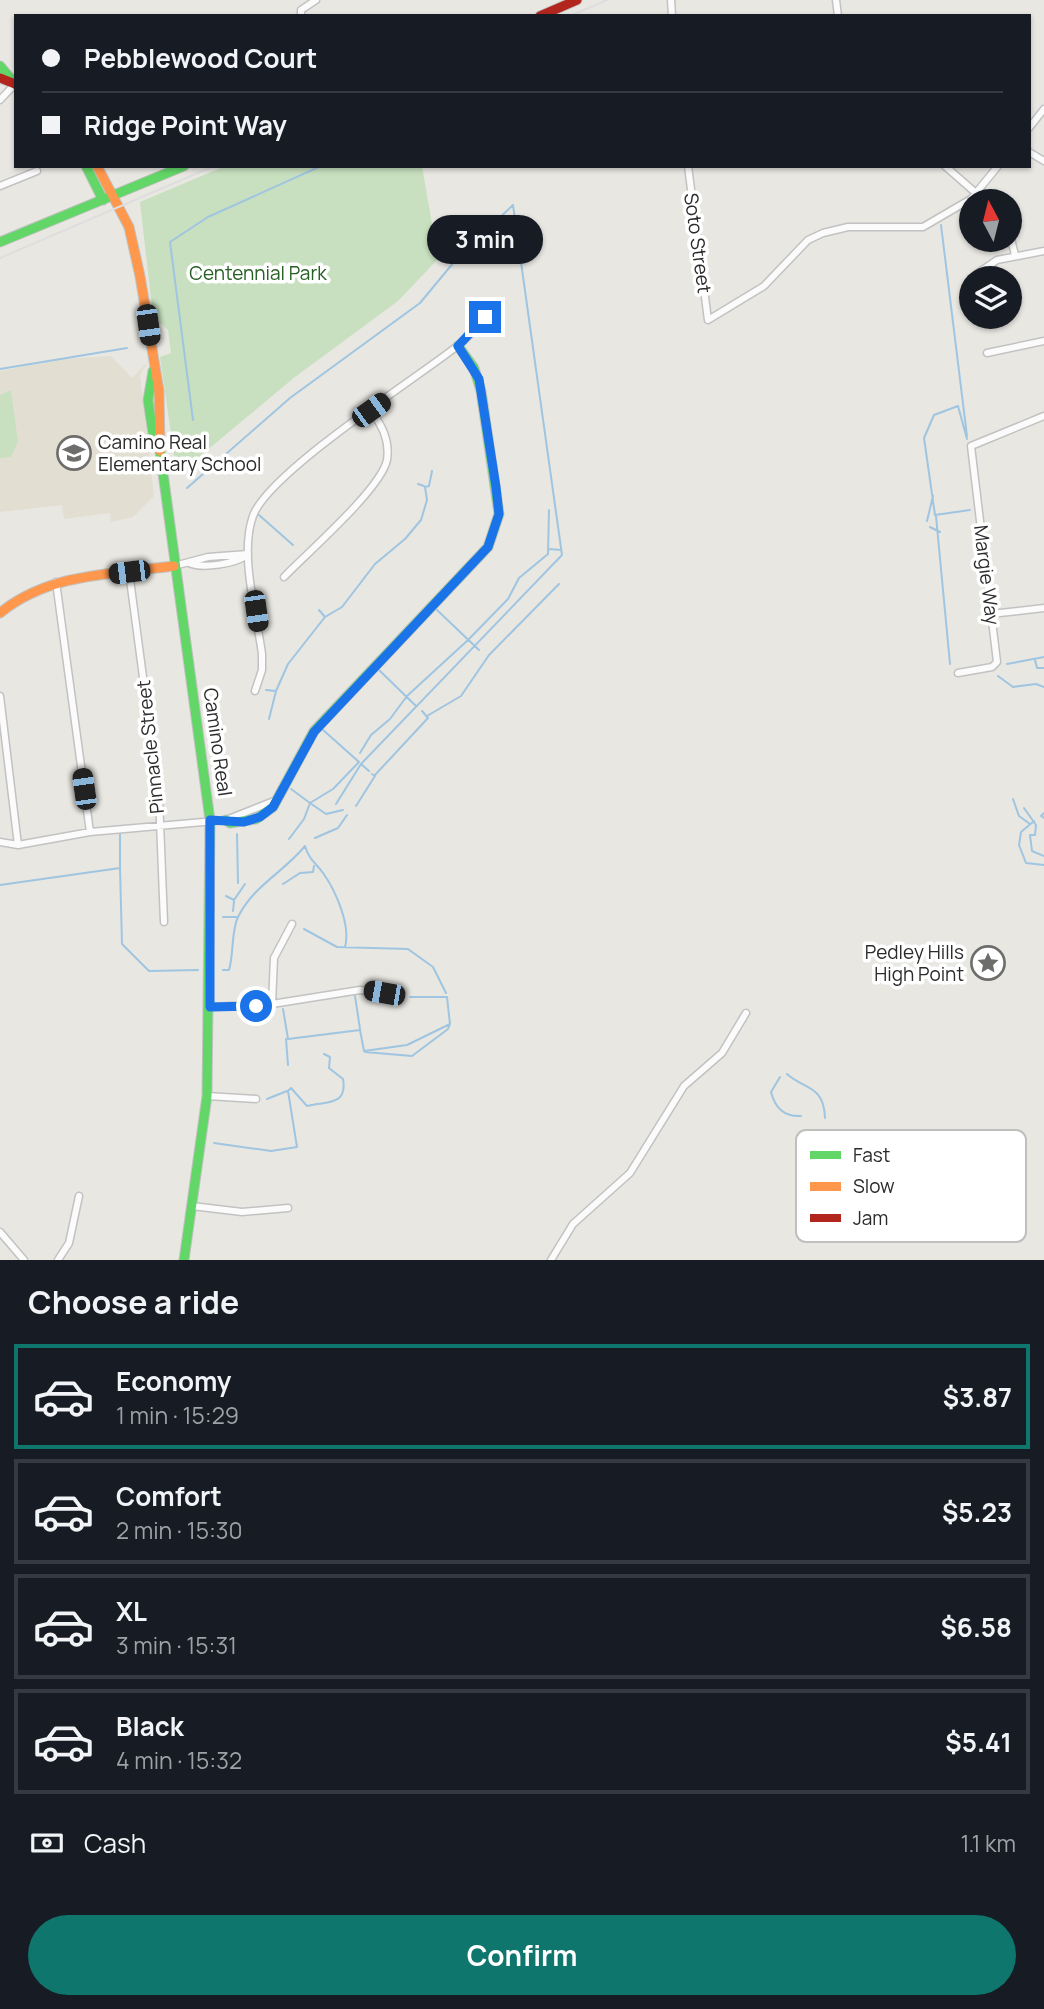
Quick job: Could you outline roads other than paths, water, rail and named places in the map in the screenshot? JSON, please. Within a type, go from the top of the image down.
[{"type":"main road","points":[[545,14],[577,0]]},
{"type":"main road","points":[[0,66],[14,83]]},
{"type":"main road","points":[[87,168],[103,200]]},
{"type":"main road","name":"Camino Real","points":[[98,168],[114,196],[132,240],[154,366],[149,409],[153,434],[159,439],[210,820],[207,1096],[184,1260]]},
{"type":"main road","points":[[0,242],[179,168]]},
{"type":"main road","points":[[226,820],[230,823],[244,822],[273,807],[274,801],[286,789],[314,732],[481,558],[494,536],[498,500],[481,391],[474,368],[458,346]]},
{"type":"main road","points":[[0,613],[22,595],[56,582],[174,566]]},
{"type":"street","points":[[302,14],[301,10],[316,0]]},
{"type":"street","points":[[0,100],[14,85]]},
{"type":"street","points":[[1031,125],[1044,109]]},
{"type":"street","name":"Soto Street","points":[[688,168],[708,320],[764,286],[808,240],[823,233],[848,228],[915,229],[939,219],[959,205]]},
{"type":"street","points":[[946,168],[970,189]]},
{"type":"street","points":[[980,189],[996,168]]},
{"type":"street","points":[[0,186],[37,171]]},
{"type":"street","points":[[988,266],[997,260],[1015,255],[1044,251]]},
{"type":"street","points":[[255,691],[262,670],[262,654],[248,554],[252,517],[263,499],[325,444],[458,346],[497,304]]},
{"type":"street","points":[[987,353],[1044,341]]},
{"type":"street","points":[[284,577],[371,488],[383,471],[387,442],[371,410]]},
{"type":"street","name":"Margie Way","points":[[958,673],[992,667],[997,662],[971,446],[1044,416]]},
{"type":"street","points":[[174,566],[248,554]]},
{"type":"street","name":"Pinnacle Street","points":[[129,572],[159,797],[164,922]]},
{"type":"street","points":[[56,582],[90,832]]},
{"type":"street","points":[[992,614],[1044,608]]},
{"type":"street","points":[[0,696],[18,845]]},
{"type":"street","points":[[0,842],[18,845],[90,832],[226,820]]},
{"type":"street","points":[[272,1004],[274,958],[292,924]]},
{"type":"street","points":[[210,1007],[272,1004],[360,990],[399,995]]},
{"type":"street","points":[[551,1260],[573,1224],[630,1173],[684,1086],[722,1053],[746,1013]]},
{"type":"street","points":[[207,1096],[256,1099]]},
{"type":"street","points":[[58,1260],[69,1242],[79,1196]]},
{"type":"street","points":[[192,1206],[242,1212],[288,1208]]},
{"type":"street","points":[[0,1231],[24,1260]]},
{"type":"waterway","points":[[193,420],[170,242],[208,217],[317,168]]},
{"type":"waterway","points":[[187,488],[290,398],[420,303],[459,256],[513,205],[562,555],[361,764],[369,771]]},
{"type":"waterway","points":[[941,225],[967,436]]},
{"type":"waterway","points":[[0,369],[127,348]]},
{"type":"waterway","points":[[967,439],[958,406],[934,415],[924,438],[935,515],[970,510]]},
{"type":"waterway","points":[[276,691],[288,664],[325,617],[342,607],[375,564],[405,539],[421,520],[427,500],[425,487],[429,486],[432,471]]},
{"type":"waterway","points":[[418,484],[424,486]]},
{"type":"waterway","points":[[927,521],[933,496]]},
{"type":"waterway","points":[[360,753],[371,735],[390,719],[407,696],[468,640],[508,599],[519,578],[548,554],[549,510]]},
{"type":"waterway","points":[[259,515],[293,545]]},
{"type":"waterway","points":[[936,516],[950,664]]},
{"type":"waterway","points":[[930,527],[940,532]]},
{"type":"waterway","points":[[549,549],[561,550]]},
{"type":"waterway","points":[[427,716],[461,696],[489,655],[559,584]]},
{"type":"waterway","points":[[319,610],[325,617]]},
{"type":"waterway","points":[[437,610],[479,650]]},
{"type":"waterway","points":[[1007,664],[1044,657]]},
{"type":"waterway","points":[[1035,660],[1037,668],[1044,668]]},
{"type":"waterway","points":[[379,670],[416,706]]},
{"type":"waterway","points":[[998,676],[1013,687],[1036,684],[1044,687]]},
{"type":"waterway","points":[[266,690],[276,691],[269,719]]},
{"type":"waterway","points":[[375,775],[428,718],[422,711]]},
{"type":"waterway","points":[[322,729],[359,762],[333,789],[310,803],[326,814],[343,810]]},
{"type":"waterway","points":[[336,804],[361,764]]},
{"type":"waterway","points":[[356,806],[375,776],[372,774]]},
{"type":"waterway","points":[[289,839],[304,819],[310,803],[291,789]]},
{"type":"waterway","points":[[1013,799],[1019,816],[1030,824]]},
{"type":"waterway","points":[[1024,808],[1036,825],[1035,835],[1030,835],[1032,851],[1044,856]]},
{"type":"waterway","points":[[1044,813],[1041,816],[1044,818]]},
{"type":"waterway","points":[[315,838],[338,828],[347,815]]},
{"type":"waterway","points":[[1034,821],[1021,832],[1019,845],[1026,863],[1044,865]]},
{"type":"waterway","points":[[0,885],[120,868],[120,834]]},
{"type":"waterway","points":[[237,834],[238,883]]},
{"type":"waterway","points":[[223,970],[229,970],[236,923],[244,906],[305,846],[328,880],[337,899],[346,929],[345,947]]},
{"type":"waterway","points":[[283,884],[300,873],[313,872],[314,866]]},
{"type":"waterway","points":[[120,868],[122,944],[149,971],[198,970]]},
{"type":"waterway","points":[[226,896],[234,900],[245,884]]},
{"type":"waterway","points":[[233,911],[234,901]]},
{"type":"waterway","points":[[223,917],[236,917]]},
{"type":"waterway","points":[[304,929],[337,947],[408,949],[433,967],[446,993]]},
{"type":"waterway","points":[[355,996],[360,1029]]},
{"type":"waterway","points":[[365,1052],[412,1056],[448,1029],[450,1024],[447,997],[410,997]]},
{"type":"waterway","points":[[283,1009],[288,1039],[360,1030],[364,1051],[407,1045],[450,1024]]},
{"type":"waterway","points":[[286,1039],[288,1065]]},
{"type":"waterway","points":[[289,1090],[291,1088],[307,1106],[338,1099],[344,1088],[343,1079],[329,1068],[330,1057],[324,1054]]},
{"type":"waterway","points":[[787,1074],[817,1094],[824,1107],[825,1118]]},
{"type":"waterway","points":[[780,1077],[771,1092],[775,1103],[785,1113],[801,1116]]},
{"type":"waterway","points":[[267,1099],[287,1091]]},
{"type":"waterway","points":[[214,1143],[271,1151],[297,1147],[288,1091]]},
{"type":"railway","points":[[575,14],[607,0]]},
{"type":"railway","points":[[0,258],[209,168]]},
{"type":"place","name":"Camino Real Elementary School","points":[[74,453]]},
{"type":"place","name":"Pedley Hills High Point","points":[[988,963]]},
{"type":"park label","name":"Centennial Park","points":[[258,273]]}]
